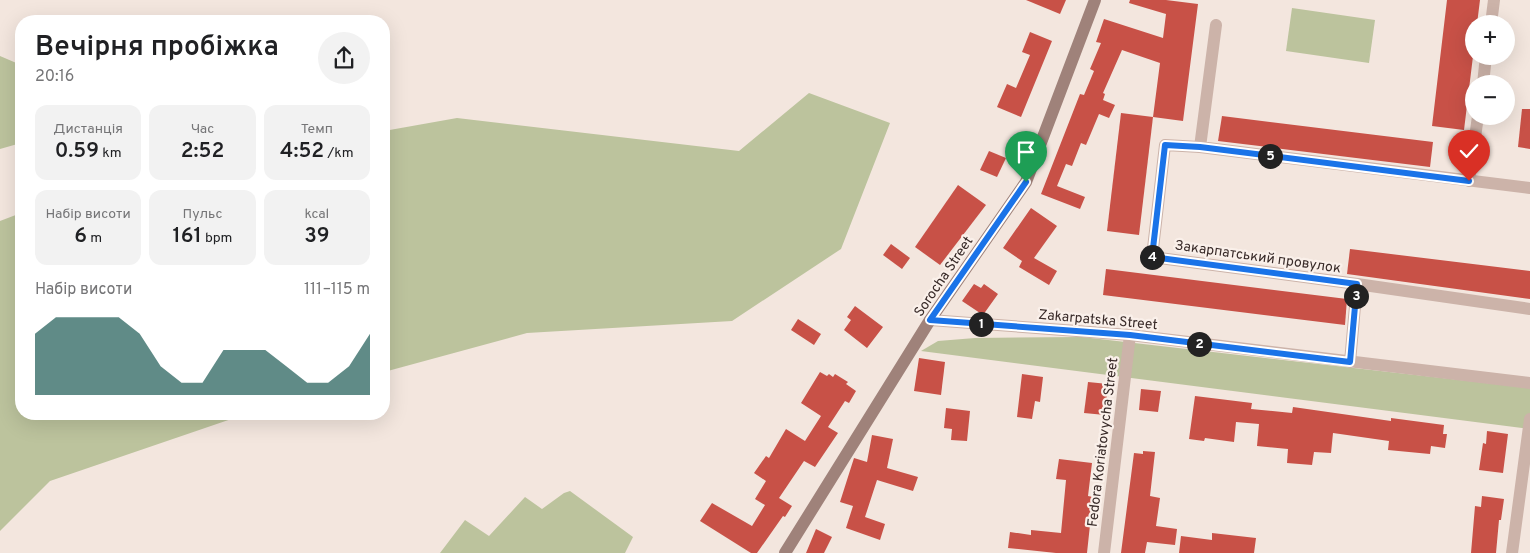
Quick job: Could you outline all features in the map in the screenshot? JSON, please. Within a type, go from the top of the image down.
[{"type":"main road","name":"Sorocha Street","points":[[785,553],[930,320],[1026,182],[1095,0]]},
{"type":"street","points":[[1492,15],[1494,0]]},
{"type":"street","points":[[1200,147],[1216,25]]},
{"type":"street","points":[[1469,181],[1477,125]]},
{"type":"street","name":"Закарпатський провулок","points":[[1530,188],[1200,147],[1165,145],[1152,257],[1530,309]]},
{"type":"street","name":"Закарпатський провулок","points":[[1350,362],[1357,284]]},
{"type":"street","name":"Zakarpatska Street","points":[[930,320],[1130,335],[1530,383]]},
{"type":"street","name":"Fedora Koriatovycha Street","points":[[1104,553],[1130,335]]},
{"type":"street","points":[[1512,553],[1530,419]]},
{"type":"green space","points":[[1292,8],[1375,20],[1369,63],[1286,51]]},
{"type":"green space","points":[[0,56],[15,62],[15,145],[0,149]]},
{"type":"green space","points":[[809,93],[890,123],[841,249],[732,321],[527,333],[390,370],[390,130],[457,118],[739,151]]},
{"type":"green space","points":[[15,215],[15,420],[228,420],[50,481],[0,531],[0,221]]},
{"type":"green space","points":[[1082,337],[1530,388],[1530,429],[921,351],[938,341],[975,338]]},
{"type":"green space","points":[[570,491],[633,537],[625,553],[440,553],[465,520],[489,536],[525,497],[542,509],[564,493]]},
{"type":"building","points":[[1026,0],[1066,0],[1060,14]]},
{"type":"building","points":[[1130,0],[1166,0],[1198,4],[1183,121],[1153,117],[1160,63],[1122,50],[1103,93],[1105,94],[1103,100],[1115,105],[1109,118],[1099,114],[1086,145],[1081,143],[1072,166],[1066,164],[1057,186],[1085,197],[1080,209],[1041,194],[1080,94],[1084,95],[1094,71],[1090,69],[1101,43],[1096,42],[1104,19],[1163,38],[1166,14],[1129,3]]},
{"type":"building","points":[[1447,0],[1480,0],[1478,15],[1465,15],[1465,65],[1472,65],[1471,75],[1465,75],[1464,130],[1432,126]]},
{"type":"building","points":[[1030,32],[1052,41],[1021,117],[997,107],[1007,84],[1016,88],[1030,55],[1022,52]]},
{"type":"building","points":[[1522,109],[1530,109],[1530,149],[1518,147]]},
{"type":"building","points":[[1121,113],[1153,117],[1139,235],[1107,231]]},
{"type":"building","points":[[1222,116],[1433,142],[1430,167],[1218,141]]},
{"type":"building","points":[[989,151],[1006,158],[997,177],[980,170]]},
{"type":"building","points":[[958,185],[986,205],[940,265],[915,247]]},
{"type":"building","points":[[1031,208],[1057,226],[1034,258],[1057,271],[1049,285],[1019,267],[1022,261],[1003,248]]},
{"type":"building","points":[[891,244],[910,258],[902,269],[883,255]]},
{"type":"building","points":[[1350,249],[1530,271],[1530,299],[1347,274]]},
{"type":"building","points":[[1106,269],[1347,299],[1345,325],[1103,295]]},
{"type":"building","points":[[974,284],[981,288],[984,284],[998,294],[983,315],[962,301]]},
{"type":"building","points":[[855,306],[883,327],[867,348],[844,330],[851,320],[847,317]]},
{"type":"building","points":[[798,319],[821,334],[814,345],[791,330]]},
{"type":"building","points":[[919,358],[945,362],[941,395],[914,391]]},
{"type":"building","points":[[820,372],[833,377],[835,374],[848,382],[846,384],[856,391],[849,403],[845,401],[828,427],[838,433],[815,467],[804,461],[779,498],[792,506],[785,517],[783,516],[757,553],[751,553],[700,521],[712,503],[752,526],[765,505],[755,499],[766,481],[754,473],[766,456],[769,458],[786,429],[805,441],[821,416],[801,403]]},
{"type":"building","points":[[1022,374],[1043,377],[1040,402],[1035,401],[1032,419],[1017,417]]},
{"type":"building","points":[[1088,382],[1108,384],[1105,415],[1084,413]]},
{"type":"building","points":[[1141,389],[1161,391],[1158,412],[1139,410]]},
{"type":"building","points":[[1195,396],[1252,403],[1251,409],[1292,413],[1293,407],[1391,421],[1391,418],[1444,425],[1443,434],[1447,434],[1445,448],[1431,446],[1430,454],[1388,450],[1389,441],[1333,433],[1331,453],[1314,452],[1312,465],[1287,463],[1288,449],[1257,446],[1259,424],[1236,422],[1234,442],[1205,438],[1204,441],[1189,439]]},
{"type":"building","points":[[946,408],[970,411],[967,441],[951,440],[952,429],[944,428]]},
{"type":"building","points":[[1487,431],[1508,434],[1503,473],[1479,470],[1483,443],[1486,444]]},
{"type":"building","points":[[872,435],[893,439],[887,468],[918,477],[913,491],[877,480],[865,517],[885,524],[880,540],[846,528],[853,506],[840,502],[854,458],[867,462]]},
{"type":"building","points":[[1143,451],[1155,452],[1150,496],[1160,498],[1156,526],[1177,529],[1175,545],[1147,542],[1145,553],[1121,553],[1134,453],[1143,454]]},
{"type":"building","points":[[1059,459],[1092,463],[1088,496],[1093,497],[1087,553],[1056,553],[1008,548],[1010,532],[1031,535],[1031,530],[1061,533],[1066,480],[1056,479]]},
{"type":"building","points":[[1482,496],[1504,499],[1501,520],[1499,520],[1496,553],[1471,553],[1475,506],[1481,507]]},
{"type":"building","points":[[816,529],[832,537],[824,553],[806,553]]},
{"type":"building","points":[[1212,533],[1256,538],[1254,553],[1179,553],[1181,536],[1212,540]]},
{"type":"route","points":[[1026,182],[930,320],[1130,335],[1350,362],[1357,284],[1152,257],[1165,145],[1200,147],[1469,181]]}]
